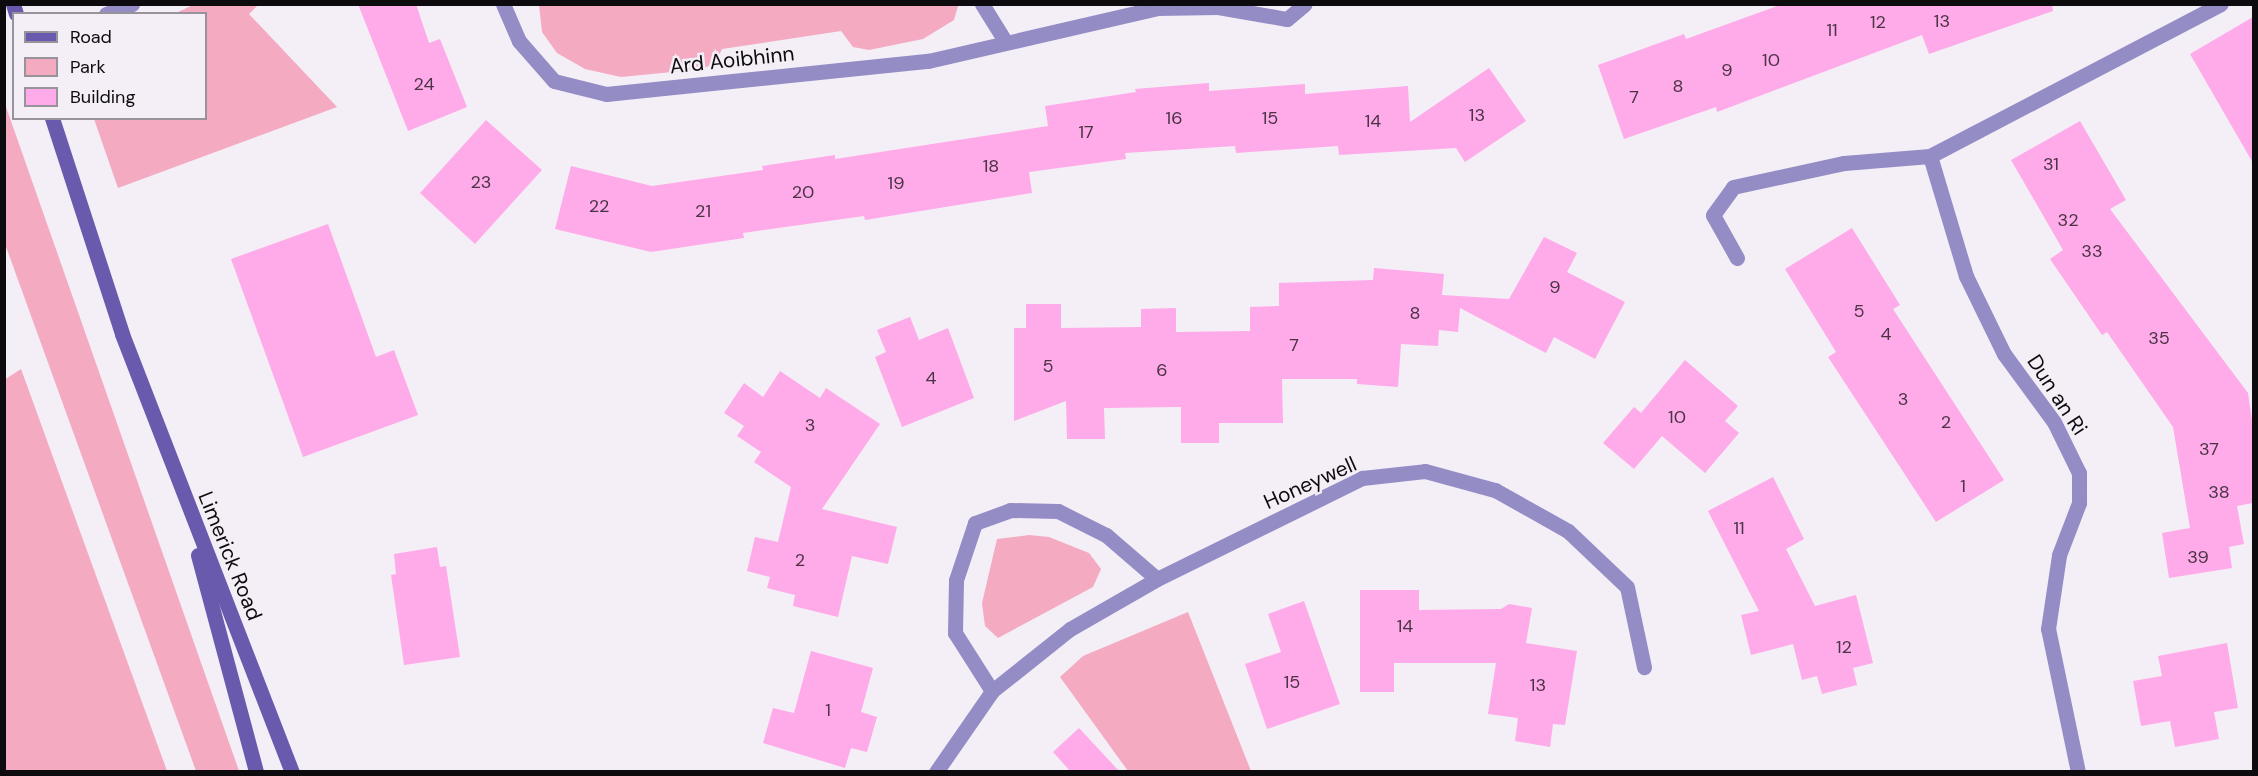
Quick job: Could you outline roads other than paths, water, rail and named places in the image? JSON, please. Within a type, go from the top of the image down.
[{"type":"main road","points":[[53,120],[122,334],[181,491]]},
{"type":"main road","name":"Limerick Road","points":[[181,491],[256,771]]},
{"type":"main road","name":"Limerick Road","points":[[181,491],[292,771]]},
{"type":"street","points":[[111,12],[132,4]]},
{"type":"street","name":"Ard Aoibhinn","points":[[503,4],[519,41],[554,81],[606,94],[928,62],[1005,41],[1157,8],[1218,7],[1287,19],[1305,4]]},
{"type":"street","points":[[982,4],[1005,41]]},
{"type":"street","points":[[1737,258],[1713,215],[1733,187],[1844,163],[1930,156],[2221,4]]},
{"type":"street","name":"Dun an Ri","points":[[1930,156],[1966,276],[2004,354],[2054,422],[2079,473],[2079,503],[2059,555],[2048,629],[2078,771]]},
{"type":"street","name":"Honeywell","points":[[936,771],[992,691],[1070,629],[1157,579],[1362,478],[1425,471],[1495,490],[1568,531],[1628,586],[1644,667]]},
{"type":"street","points":[[992,691],[955,633],[956,580],[975,523],[1010,510],[1058,512],[1106,535],[1157,579]]}]
